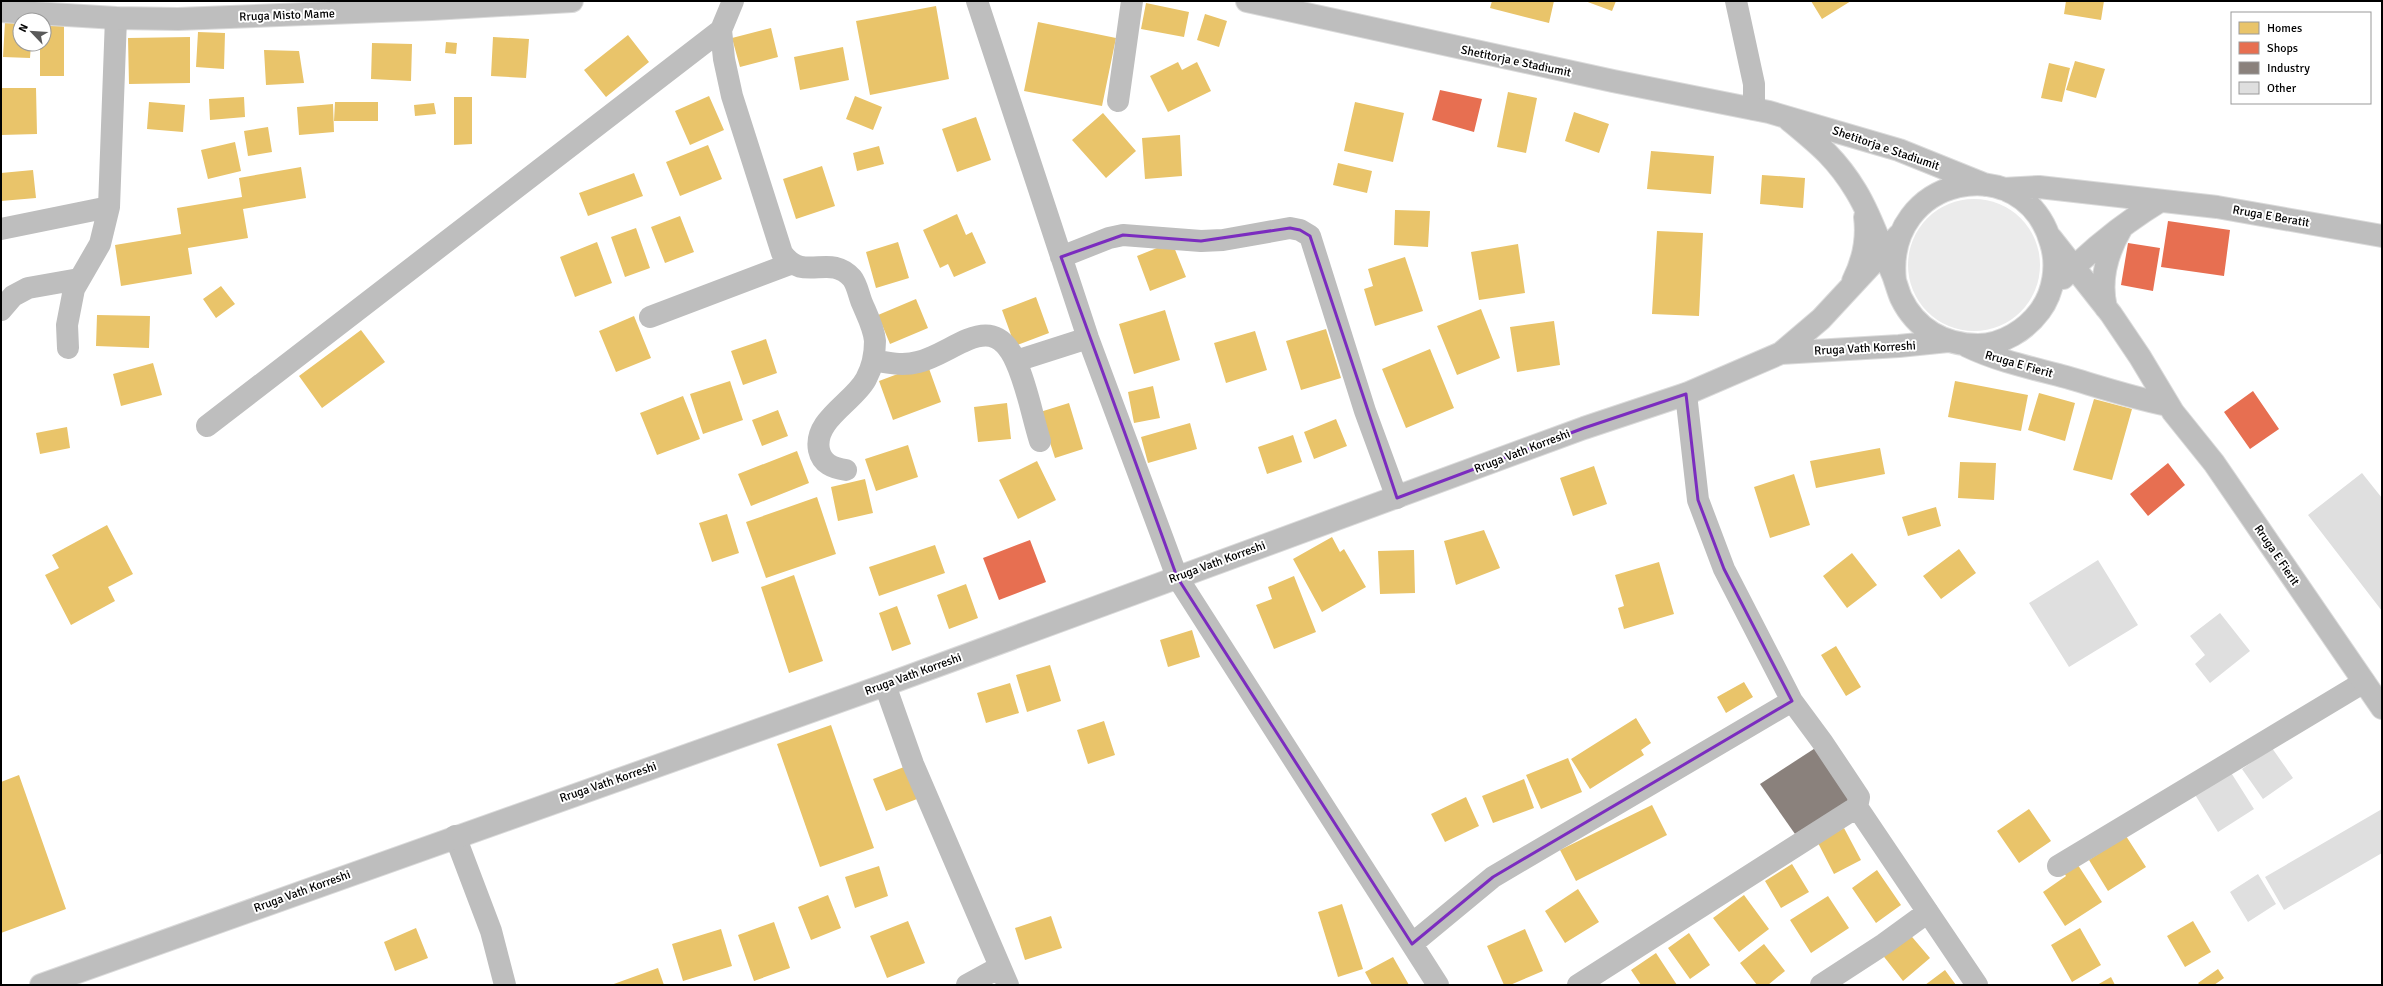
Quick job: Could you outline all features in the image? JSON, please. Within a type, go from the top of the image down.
[{"type":"street","name":"Rruga Misto Mame","points":[[1,11],[116,18],[178,19],[432,10],[572,1]]},
{"type":"street","points":[[733,1],[721,30],[724,59],[732,96],[782,253],[790,264],[802,268],[836,268],[842,270],[853,279],[875,340],[873,360],[866,380],[824,427],[818,443],[821,458],[832,468],[846,470]]},
{"type":"street","points":[[977,1],[1088,338],[1177,577],[1438,985]]},
{"type":"street","points":[[1118,101],[1132,1]]},
{"type":"street","name":"Shetitorja e Stadiumit","points":[[1247,1],[1613,81],[1754,109],[1785,118],[1818,125],[1899,150],[2018,197],[2031,207],[2042,220],[2049,235]]},
{"type":"street","points":[[1736,1],[1754,84],[1754,109]]},
{"type":"street","points":[[68,348],[67,325],[74,289],[100,244],[109,207],[116,18]]},
{"type":"street","points":[[207,426],[721,30]]},
{"type":"street","name":"Shetitorja e Stadiumit","points":[[1785,118],[1834,158],[1858,193],[1895,281]]},
{"type":"street","name":"Rruga E Beratit","points":[[1899,235],[1916,209],[1934,195],[1955,186],[2039,187],[2217,207],[2382,236]]},
{"type":"street","points":[[1846,293],[1860,264],[1866,239],[1864,216],[1858,193]]},
{"type":"street","points":[[2049,294],[2074,267],[2125,223],[2160,201]]},
{"type":"street","points":[[1,229],[109,207]]},
{"type":"street","points":[[2106,308],[2102,293],[2105,268],[2114,242],[2125,223]]},
{"type":"street","points":[[1061,257],[1109,238],[1123,235],[1200,242],[1223,240],[1290,228],[1300,230],[1310,236],[1365,411],[1397,498]]},
{"type":"street","points":[[1895,281],[1894,266],[1899,235]]},
{"type":"street","name":"Rruga Vath Korreshi","points":[[41,985],[455,836],[885,685],[1584,428],[1686,394],[1781,353],[1821,319],[1884,253],[1899,235]]},
{"type":"street","points":[[2049,235],[2054,251],[2055,268],[2049,294]]},
{"type":"street","name":"Rruga E Fierit","points":[[2049,235],[2106,308],[2140,357],[2168,405],[2214,463],[2382,708]]},
{"type":"street","points":[[650,317],[790,264]]},
{"type":"street","points":[[1,310],[13,296],[28,288],[79,279]]},
{"type":"street","name":"Rruga E Fierit","points":[[1895,281],[1900,297],[1912,316],[1933,334],[2002,360],[2130,397],[2168,405]]},
{"type":"street","name":"Rruga Vath Korreshi","points":[[1781,353],[1956,343],[1982,345],[1999,342],[2015,334],[2029,323],[2041,310],[2049,294]]},
{"type":"street","points":[[873,360],[898,364],[918,362],[944,352],[975,335],[990,334],[1002,341],[1016,361],[1040,441]]},
{"type":"street","points":[[1016,361],[1088,338]]},
{"type":"street","points":[[1686,394],[1698,500],[1724,569],[1792,701],[1823,743],[1859,797],[1857,807],[1977,985]]},
{"type":"street","points":[[2058,866],[2364,682]]},
{"type":"street","points":[[885,685],[913,764],[1004,976],[967,985]]},
{"type":"street","points":[[1412,944],[1494,876],[1792,701]]},
{"type":"street","points":[[1578,985],[1857,807]]},
{"type":"street","points":[[455,836],[491,931],[501,983]]},
{"type":"street","points":[[1821,985],[1884,944],[1928,912]]},
{"type":"highlighted area","points":[[1290,228],[1300,230],[1310,236],[1397,498],[1584,428],[1686,394],[1698,500],[1724,569],[1792,701],[1493,877],[1412,944],[1177,577],[1061,257],[1123,235],[1201,241]]},
{"type":"shaded area","points":[[1980,199],[1999,204],[2011,210],[2021,218],[2029,228],[2035,240],[2039,252],[2039,278],[2035,290],[2029,302],[2021,312],[2011,320],[1999,326],[1987,330],[1968,331],[1949,326],[1937,320],[1927,312],[1919,302],[1913,290],[1909,278],[1908,259],[1913,240],[1919,228],[1927,218],[1937,210],[1949,204],[1961,200]]},
{"type":"building: Homes","points":[[1492,1],[1554,1],[1549,23],[1490,8]]},
{"type":"building: Homes","points":[[1585,1],[1616,1],[1612,11]]},
{"type":"building: Homes","points":[[1811,1],[1851,1],[1822,19]]},
{"type":"building: Homes","points":[[2066,1],[2104,1],[2101,20],[2064,14]]},
{"type":"building: Homes","points":[[1146,3],[1189,12],[1184,37],[1141,29]]},
{"type":"building: Homes","points":[[936,6],[949,79],[870,95],[856,21]]},
{"type":"building: Homes","points":[[1205,14],[1227,21],[1219,47],[1197,40]]},
{"type":"building: Homes","points":[[64,18],[64,76],[40,76],[40,52],[52,52],[52,19]]},
{"type":"building: Homes","points":[[5,22],[12,22],[12,52],[30,52],[30,58],[3,57]]},
{"type":"building: Homes","points":[[1038,22],[1116,38],[1102,106],[1024,91]]},
{"type":"building: Homes","points":[[771,28],[778,57],[740,67],[732,38]]},
{"type":"building: Homes","points":[[198,32],[225,33],[224,69],[196,67]]},
{"type":"building: Homes","points":[[628,35],[649,62],[606,97],[584,70]]},
{"type":"building: Homes","points":[[190,37],[190,83],[129,84],[128,38]]},
{"type":"building: Homes","points":[[493,37],[529,39],[526,78],[491,76]]},
{"type":"building: Homes","points":[[446,42],[457,43],[456,54],[445,53]]},
{"type":"building: Homes","points":[[372,43],[412,44],[411,81],[371,79]]},
{"type":"building: Homes","points":[[843,47],[849,80],[800,90],[794,57]]},
{"type":"building: Homes","points":[[264,50],[299,51],[304,83],[266,85]]},
{"type":"building: Homes","points":[[2075,61],[2105,69],[2096,98],[2066,90]]},
{"type":"building: Homes","points":[[1178,62],[1182,70],[1197,62],[1211,91],[1168,112],[1150,76]]},
{"type":"building: Homes","points":[[2049,63],[2070,68],[2062,102],[2041,98]]},
{"type":"building: Homes","points":[[1,88],[36,88],[37,134],[1,135]]},
{"type":"building: Homes","points":[[1508,92],[1537,98],[1526,153],[1497,147]]},
{"type":"building: Homes","points":[[709,96],[724,130],[690,145],[675,111]]},
{"type":"building: Homes","points":[[855,96],[882,107],[873,130],[846,119]]},
{"type":"building: Homes","points":[[244,97],[245,117],[210,120],[209,99]]},
{"type":"building: Homes","points":[[454,97],[472,97],[472,144],[454,145]]},
{"type":"building: Homes","points":[[149,102],[185,105],[183,132],[147,129]]},
{"type":"building: Homes","points":[[335,102],[378,102],[378,121],[334,121]]},
{"type":"building: Homes","points":[[1355,102],[1404,113],[1393,162],[1344,151]]},
{"type":"building: Homes","points":[[434,103],[436,114],[415,116],[414,105]]},
{"type":"building: Homes","points":[[333,104],[334,132],[299,135],[297,107]]},
{"type":"building: Homes","points":[[1574,112],[1609,124],[1599,153],[1565,141]]},
{"type":"building: Homes","points":[[1103,113],[1136,151],[1106,178],[1072,140]]},
{"type":"building: Homes","points":[[976,117],[991,160],[957,172],[942,129]]},
{"type":"building: Homes","points":[[268,127],[272,152],[248,156],[244,131]]},
{"type":"building: Homes","points":[[1180,135],[1182,176],[1145,179],[1142,138]]},
{"type":"building: Homes","points":[[235,142],[241,171],[208,179],[201,150]]},
{"type":"building: Homes","points":[[708,145],[722,179],[680,196],[666,162]]},
{"type":"building: Homes","points":[[879,146],[884,164],[857,171],[853,153]]},
{"type":"building: Homes","points":[[1651,151],[1714,156],[1711,194],[1647,189]]},
{"type":"building: Homes","points":[[1338,163],[1372,171],[1367,193],[1333,185]]},
{"type":"building: Homes","points":[[822,166],[835,206],[796,219],[783,179]]},
{"type":"building: Homes","points":[[301,167],[306,198],[243,209],[248,238],[188,248],[192,274],[121,286],[115,245],[181,234],[177,208],[242,197],[239,178]]},
{"type":"building: Homes","points":[[33,170],[36,198],[1,201],[1,173]]},
{"type":"building: Homes","points":[[634,173],[643,196],[588,216],[579,193]]},
{"type":"building: Homes","points":[[1762,175],[1805,178],[1803,208],[1760,204]]},
{"type":"building: Homes","points":[[1395,210],[1430,211],[1428,247],[1394,245]]},
{"type":"building: Homes","points":[[957,214],[966,235],[972,232],[986,263],[954,277],[948,264],[940,268],[923,230]]},
{"type":"building: Homes","points":[[680,216],[694,252],[665,263],[651,227]]},
{"type":"building: Homes","points":[[636,228],[650,268],[625,277],[611,237]]},
{"type":"building: Homes","points":[[1657,231],[1703,233],[1699,316],[1652,314]]},
{"type":"building: Homes","points":[[597,242],[612,283],[575,297],[560,257]]},
{"type":"building: Homes","points":[[898,242],[909,278],[876,288],[866,252]]},
{"type":"building: Homes","points":[[1172,242],[1186,277],[1150,291],[1137,256]]},
{"type":"building: Homes","points":[[1518,244],[1525,293],[1479,300],[1471,252]]},
{"type":"building: Homes","points":[[1405,257],[1423,311],[1375,326],[1364,289],[1373,286],[1368,269]]},
{"type":"building: Homes","points":[[221,286],[235,304],[216,318],[203,299]]},
{"type":"building: Homes","points":[[1036,297],[1049,333],[1015,346],[1002,310]]},
{"type":"building: Homes","points":[[916,299],[928,328],[890,344],[878,315]]},
{"type":"building: Homes","points":[[1481,309],[1500,358],[1457,375],[1437,326]]},
{"type":"building: Homes","points":[[1165,310],[1180,360],[1134,374],[1119,324]]},
{"type":"building: Homes","points":[[97,315],[150,316],[149,348],[96,346]]},
{"type":"building: Homes","points":[[634,316],[651,358],[616,372],[599,331]]},
{"type":"building: Homes","points":[[1554,321],[1560,365],[1517,372],[1510,327]]},
{"type":"building: Homes","points":[[1326,329],[1341,378],[1301,390],[1286,341]]},
{"type":"building: Homes","points":[[361,330],[385,362],[322,408],[299,376]]},
{"type":"building: Homes","points":[[1255,331],[1267,370],[1226,383],[1214,343]]},
{"type":"building: Homes","points":[[766,339],[777,373],[743,385],[731,351]]},
{"type":"building: Homes","points":[[1430,349],[1454,408],[1406,428],[1382,369]]},
{"type":"building: Homes","points":[[153,363],[162,395],[121,406],[113,374]]},
{"type":"building: Homes","points":[[927,363],[941,402],[893,420],[879,381]]},
{"type":"building: Homes","points":[[730,381],[743,420],[703,434],[690,394]]},
{"type":"building: Homes","points":[[1955,381],[2028,395],[2021,431],[1948,417]]},
{"type":"building: Homes","points":[[1153,386],[1160,418],[1134,423],[1128,392]]},
{"type":"building: Homes","points":[[2039,393],[2075,403],[2065,441],[2028,430]]},
{"type":"building: Homes","points":[[683,396],[700,439],[657,455],[640,413]]},
{"type":"building: Homes","points":[[2094,399],[2132,409],[2112,480],[2073,470]]},
{"type":"building: Homes","points":[[1007,403],[1011,439],[978,442],[974,407]]},
{"type":"building: Homes","points":[[1069,403],[1083,449],[1055,458],[1040,412]]},
{"type":"building: Homes","points":[[778,410],[788,436],[762,446],[752,420]]},
{"type":"building: Homes","points":[[1336,419],[1347,446],[1314,459],[1304,432]]},
{"type":"building: Homes","points":[[1190,423],[1197,449],[1148,463],[1141,437]]},
{"type":"building: Homes","points":[[67,427],[70,448],[40,454],[36,433]]},
{"type":"building: Homes","points":[[1293,435],[1302,462],[1267,474],[1258,447]]},
{"type":"building: Homes","points":[[908,445],[918,477],[876,491],[865,459]]},
{"type":"building: Homes","points":[[1880,448],[1885,474],[1816,488],[1810,461]]},
{"type":"building: Homes","points":[[797,451],[809,483],[751,506],[738,474]]},
{"type":"building: Homes","points":[[1037,461],[1056,500],[1018,519],[999,480]]},
{"type":"building: Homes","points":[[1960,462],[1996,463],[1994,500],[1958,498]]},
{"type":"building: Homes","points":[[1594,466],[1607,504],[1573,516],[1560,478]]},
{"type":"building: Homes","points":[[1794,474],[1810,525],[1770,538],[1754,487]]},
{"type":"building: Homes","points":[[865,479],[873,513],[838,521],[831,487]]},
{"type":"building: Homes","points":[[817,497],[836,554],[766,578],[746,522]]},
{"type":"building: Homes","points":[[1936,507],[1941,526],[1908,536],[1902,517]]},
{"type":"building: Homes","points":[[727,514],[739,553],[712,562],[699,523]]},
{"type":"building: Homes","points":[[107,525],[133,574],[108,587],[115,601],[71,625],[45,575],[59,568],[52,555]]},
{"type":"building: Homes","points":[[1484,530],[1500,568],[1456,585],[1444,541]]},
{"type":"building: Homes","points":[[1332,537],[1340,552],[1344,549],[1366,587],[1322,612],[1293,559]]},
{"type":"building: Homes","points":[[935,545],[945,573],[879,596],[869,567]]},
{"type":"building: Homes","points":[[1959,549],[1976,573],[1941,599],[1923,576]]},
{"type":"building: Homes","points":[[1414,550],[1415,593],[1380,594],[1378,551]]},
{"type":"building: Homes","points":[[1852,553],[1877,585],[1847,608],[1823,576]]},
{"type":"building: Homes","points":[[1659,562],[1674,614],[1624,629],[1618,608],[1624,606],[1615,575]]},
{"type":"building: Homes","points":[[794,575],[823,661],[789,673],[761,587]]},
{"type":"building: Homes","points":[[1294,576],[1316,632],[1274,649],[1256,605],[1272,599],[1268,587]]},
{"type":"building: Homes","points":[[966,584],[978,618],[949,629],[937,595]]},
{"type":"building: Homes","points":[[897,606],[911,644],[892,651],[879,613]]},
{"type":"building: Homes","points":[[1192,630],[1200,657],[1168,667],[1160,640]]},
{"type":"building: Homes","points":[[1836,646],[1861,687],[1846,696],[1821,655]]},
{"type":"building: Homes","points":[[1050,665],[1061,701],[1027,712],[1016,675]]},
{"type":"building: Homes","points":[[1744,682],[1753,697],[1726,713],[1717,697]]},
{"type":"building: Homes","points":[[1010,683],[1019,713],[986,723],[977,693]]},
{"type":"building: Homes","points":[[1636,718],[1651,743],[1641,750],[1644,755],[1590,789],[1571,759]]},
{"type":"building: Homes","points":[[1104,721],[1115,755],[1088,764],[1077,730]]},
{"type":"building: Homes","points":[[831,725],[874,848],[820,867],[777,744]]},
{"type":"building: Homes","points":[[1568,758],[1582,792],[1541,809],[1526,775]]},
{"type":"building: Homes","points":[[904,767],[917,799],[886,811],[873,779]]},
{"type":"building: Homes","points":[[19,775],[66,909],[1,933],[1,782]]},
{"type":"building: Homes","points":[[1524,779],[1534,808],[1493,823],[1482,796]]},
{"type":"building: Homes","points":[[1466,797],[1479,826],[1445,842],[1431,814]]},
{"type":"building: Homes","points":[[1652,805],[1667,835],[1576,881],[1560,850]]},
{"type":"building: Homes","points":[[2029,809],[2051,841],[2019,863],[1997,831]]},
{"type":"building: Homes","points":[[1844,828],[1861,860],[1834,874],[1818,843]]},
{"type":"building: Homes","points":[[2126,836],[2146,867],[2108,891],[2089,860]]},
{"type":"building: Homes","points":[[2074,859],[2102,902],[2065,926],[2043,892],[2066,876],[2061,868]]},
{"type":"building: Homes","points":[[1792,864],[1809,892],[1781,908],[1765,881]]},
{"type":"building: Homes","points":[[879,866],[888,896],[855,908],[845,877]]},
{"type":"building: Homes","points":[[1877,870],[1901,905],[1876,923],[1852,888]]},
{"type":"building: Homes","points":[[1578,889],[1599,922],[1565,943],[1545,911]]},
{"type":"building: Homes","points":[[828,895],[841,928],[811,940],[798,907]]},
{"type":"building: Homes","points":[[1744,895],[1769,929],[1739,952],[1713,918]]},
{"type":"building: Homes","points":[[1828,896],[1849,928],[1811,953],[1790,920]]},
{"type":"building: Homes","points":[[1342,904],[1363,969],[1338,977],[1318,912]]},
{"type":"building: Homes","points":[[1051,916],[1062,948],[1025,960],[1015,928]]},
{"type":"building: Homes","points":[[908,921],[925,963],[887,978],[870,936]]},
{"type":"building: Homes","points":[[2193,921],[2211,952],[2185,967],[2167,936]]},
{"type":"building: Homes","points":[[774,922],[790,968],[754,981],[738,935]]},
{"type":"building: Homes","points":[[416,928],[428,958],[395,971],[384,942]]},
{"type":"building: Homes","points":[[2080,928],[2101,965],[2072,982],[2051,945]]},
{"type":"building: Homes","points":[[721,929],[732,966],[683,981],[672,944]]},
{"type":"building: Homes","points":[[1525,929],[1543,971],[1510,985],[1504,985],[1487,946]]},
{"type":"building: Homes","points":[[1907,931],[1930,958],[1903,981],[1881,953]]},
{"type":"building: Homes","points":[[1689,933],[1710,965],[1690,979],[1668,948]]},
{"type":"building: Homes","points":[[1764,944],[1785,971],[1768,985],[1757,985],[1740,963]]},
{"type":"building: Homes","points":[[1656,953],[1677,985],[1641,985],[1631,970]]},
{"type":"building: Homes","points":[[1393,957],[1409,985],[1372,985],[1365,972]]},
{"type":"building: Homes","points":[[658,968],[664,985],[611,985]]},
{"type":"building: Homes","points":[[2218,969],[2224,978],[2214,985],[2200,985],[2198,983]]},
{"type":"building: Homes","points":[[1945,970],[1956,985],[1925,985]]},
{"type":"building: Homes","points":[[2111,977],[2115,985],[2097,985]]},
{"type":"building: Shops","points":[[1440,90],[1482,99],[1474,132],[1432,120]]},
{"type":"building: Shops","points":[[2168,221],[2230,230],[2224,276],[2161,267]]},
{"type":"building: Shops","points":[[2128,243],[2160,248],[2153,291],[2121,285]]},
{"type":"building: Shops","points":[[2253,391],[2279,429],[2250,449],[2224,412]]},
{"type":"building: Shops","points":[[2168,463],[2185,485],[2148,516],[2130,494]]},
{"type":"building: Shops","points":[[1030,540],[1046,582],[999,600],[983,558]]},
{"type":"building: Industry","points":[[1823,743],[1857,796],[1795,834],[1760,784]]},
{"type":"building: Other","points":[[2362,473],[2382,498],[2382,611],[2308,515]]},
{"type":"building: Other","points":[[2098,560],[2138,625],[2069,667],[2029,603]]},
{"type":"building: Other","points":[[2220,613],[2250,651],[2210,683],[2195,664],[2205,655],[2190,636]]},
{"type":"building: Other","points":[[2272,748],[2293,778],[2263,799],[2242,769]]},
{"type":"building: Other","points":[[2230,771],[2254,809],[2218,832],[2194,793]]},
{"type":"building: Other","points":[[2382,809],[2382,853],[2284,910],[2265,877]]},
{"type":"building: Other","points":[[2258,874],[2276,904],[2248,922],[2230,892]]}]
